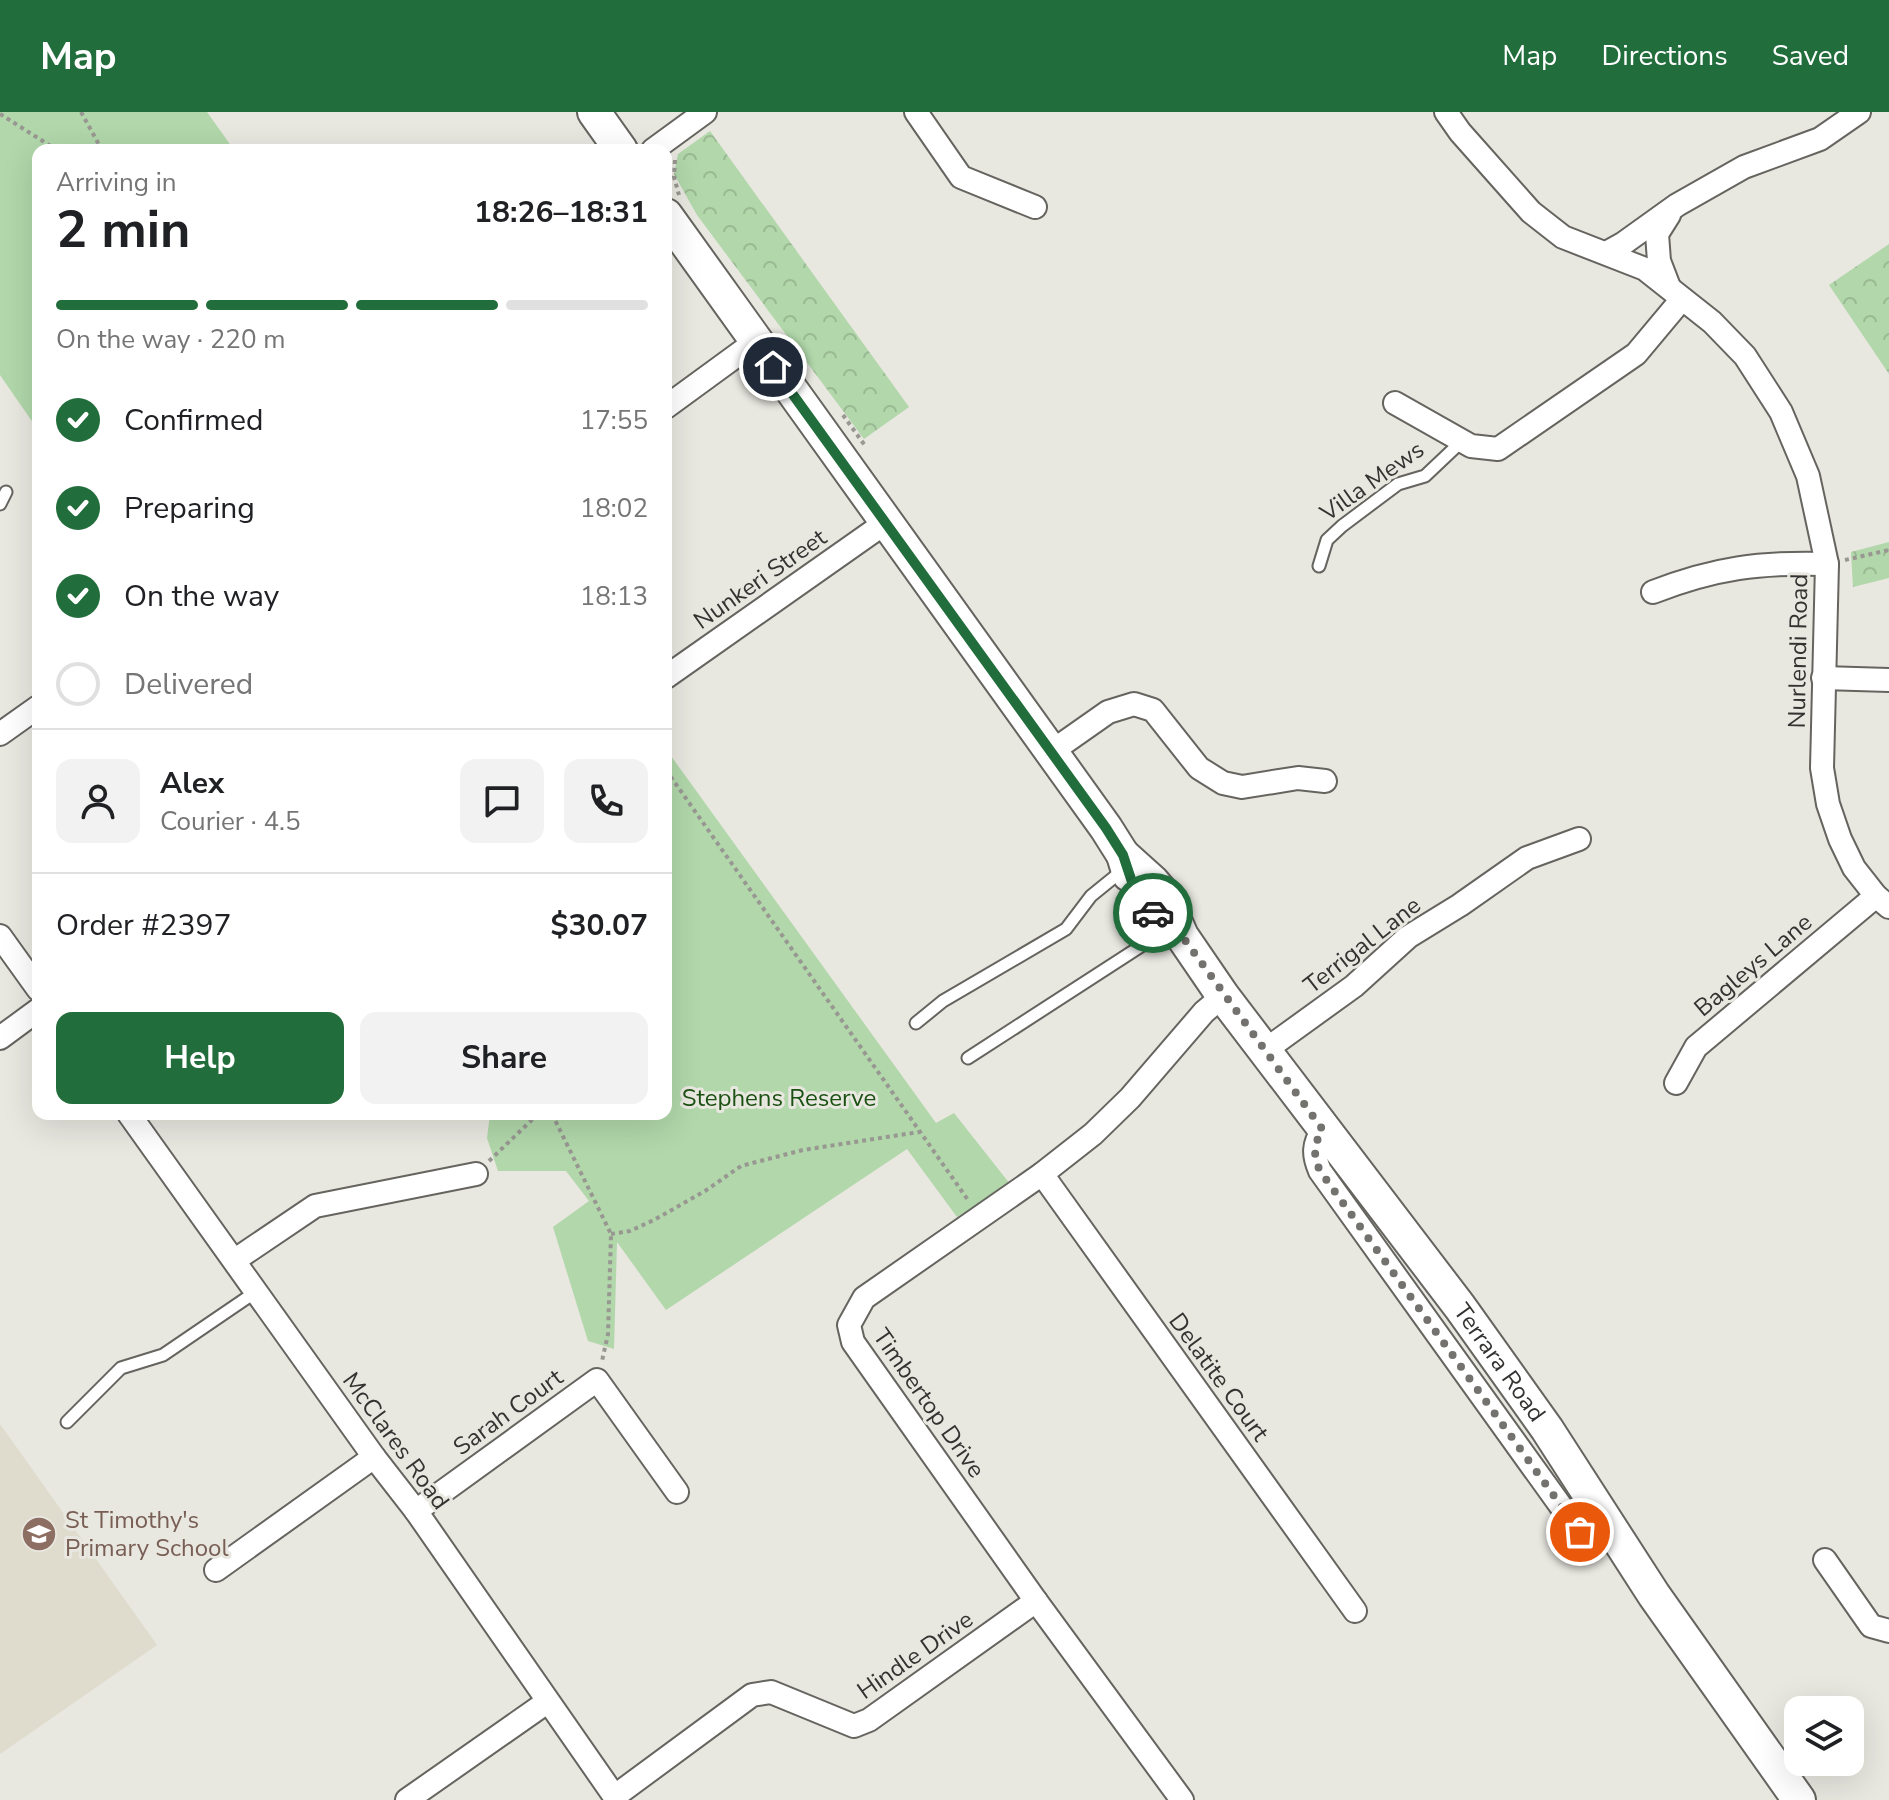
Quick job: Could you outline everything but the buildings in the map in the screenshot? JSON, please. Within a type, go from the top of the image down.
[{"type":"main road","points":[[594,112],[618,144]]},
{"type":"main road","name":"Terrara Road","points":[[672,224],[1127,862],[1164,895],[1176,929],[1223,996],[1460,1307],[1547,1429],[1654,1595],[1799,1800]]},
{"type":"street","points":[[661,144],[705,112]]},
{"type":"street","points":[[916,112],[961,177],[1035,207]]},
{"type":"street","name":"Nurlendi Road","points":[[1446,112],[1531,212],[1563,237],[1645,269],[1712,322],[1745,356],[1781,412],[1808,476],[1827,564],[1822,768],[1828,804],[1854,868],[1882,902]]},
{"type":"street","points":[[1606,253],[1677,205],[1744,167],[1820,139],[1859,112]]},
{"type":"street","points":[[1395,403],[1471,446],[1498,449],[1519,437],[1636,354],[1676,294],[1659,261],[1657,234],[1677,205]]},
{"type":"street","points":[[672,403],[755,342]]},
{"type":"street","name":"Nunkeri Street","points":[[672,673],[885,523]]},
{"type":"street","points":[[1653,592],[1694,576],[1739,566],[1827,564]]},
{"type":"street","points":[[1823,678],[1889,680]]},
{"type":"street","points":[[1051,752],[1108,712],[1134,704],[1153,710],[1199,768],[1223,783],[1242,787],[1298,778],[1325,781]]},
{"type":"street","points":[[0,734],[32,711]]},
{"type":"street","name":"Terrigal Lane","points":[[1264,1051],[1354,986],[1408,937],[1527,858],[1579,839]]},
{"type":"street","name":"Bagleys Lane","points":[[1676,1083],[1696,1047],[1882,902]]},
{"type":"street","points":[[0,936],[32,981]]},
{"type":"street","name":"Timbertop Drive","points":[[1182,1800],[1036,1601],[853,1342],[849,1325],[864,1298],[1042,1174],[1093,1134],[1130,1098],[1204,1012],[1223,996]]},
{"type":"street","points":[[0,1038],[32,1014]]},
{"type":"street","name":"McClares Road","points":[[133,1120],[374,1457],[416,1511],[616,1798]]},
{"type":"street","points":[[235,1260],[315,1206],[476,1174]]},
{"type":"street","name":"Delatite Court","points":[[1042,1174],[1355,1611]]},
{"type":"street","name":"Sarah Court","points":[[416,1511],[597,1380],[677,1492]]},
{"type":"street","points":[[216,1570],[374,1457]]},
{"type":"street","points":[[1825,1560],[1871,1626],[1889,1631]]},
{"type":"street","name":"Hindle Drive","points":[[616,1798],[752,1695],[771,1692],[854,1726],[869,1720],[1036,1601]]},
{"type":"street","points":[[407,1800],[547,1702]]},
{"type":"lane","name":"Villa Mews","points":[[1319,566],[1327,540],[1342,526],[1398,484],[1425,476],[1462,441]]},
{"type":"lane","points":[[0,504],[6,492]]},
{"type":"lane","points":[[916,1023],[943,1001],[1066,929],[1091,896],[1127,862]]},
{"type":"lane","points":[[968,1058],[1176,929]]},
{"type":"lane","points":[[67,1422],[121,1368],[163,1355],[257,1291]]},
{"type":"path","points":[[81,112],[99,144]]},
{"type":"path","points":[[0,114],[48,144]]},
{"type":"path","points":[[1827,564],[1889,550]]},
{"type":"path","points":[[672,779],[979,1215]]},
{"type":"path","points":[[476,1174],[532,1120]]},
{"type":"path","points":[[555,1120],[611,1234],[608,1334],[597,1380]]},
{"type":"path","points":[[611,1234],[630,1231],[654,1220],[741,1166],[803,1150],[920,1132]]},
{"type":"shaded area","name":"St Timothy's Primary School","points":[[0,1424],[157,1645],[0,1754]]},
{"type":"green space","points":[[0,112],[207,112],[230,144],[32,144],[32,421],[0,375]]},
{"type":"green space","points":[[710,131],[909,407],[864,439],[697,215],[674,174],[678,154]]},
{"type":"green space","points":[[1889,244],[1889,374],[1829,285]]},
{"type":"green space","points":[[1889,542],[1889,578],[1853,587],[1851,552]]},
{"type":"green space","name":"Stephens Reserve","points":[[672,757],[936,1123],[954,1113],[1010,1184],[957,1217],[907,1149],[666,1310],[617,1242],[614,1349],[588,1341],[553,1227],[589,1201],[566,1171],[498,1171],[487,1138],[489,1120],[672,1120]]},
{"type":"way so far","points":[[1153,913],[1182,936],[1323,1130],[1315,1147],[1315,1159],[1320,1171],[1580,1532]]},
{"type":"place","name":"St Timothy's Primary School","points":[[39,1534]]},
{"type":"route","points":[[773,367],[1106,828],[1123,855],[1135,891],[1153,913]]}]
